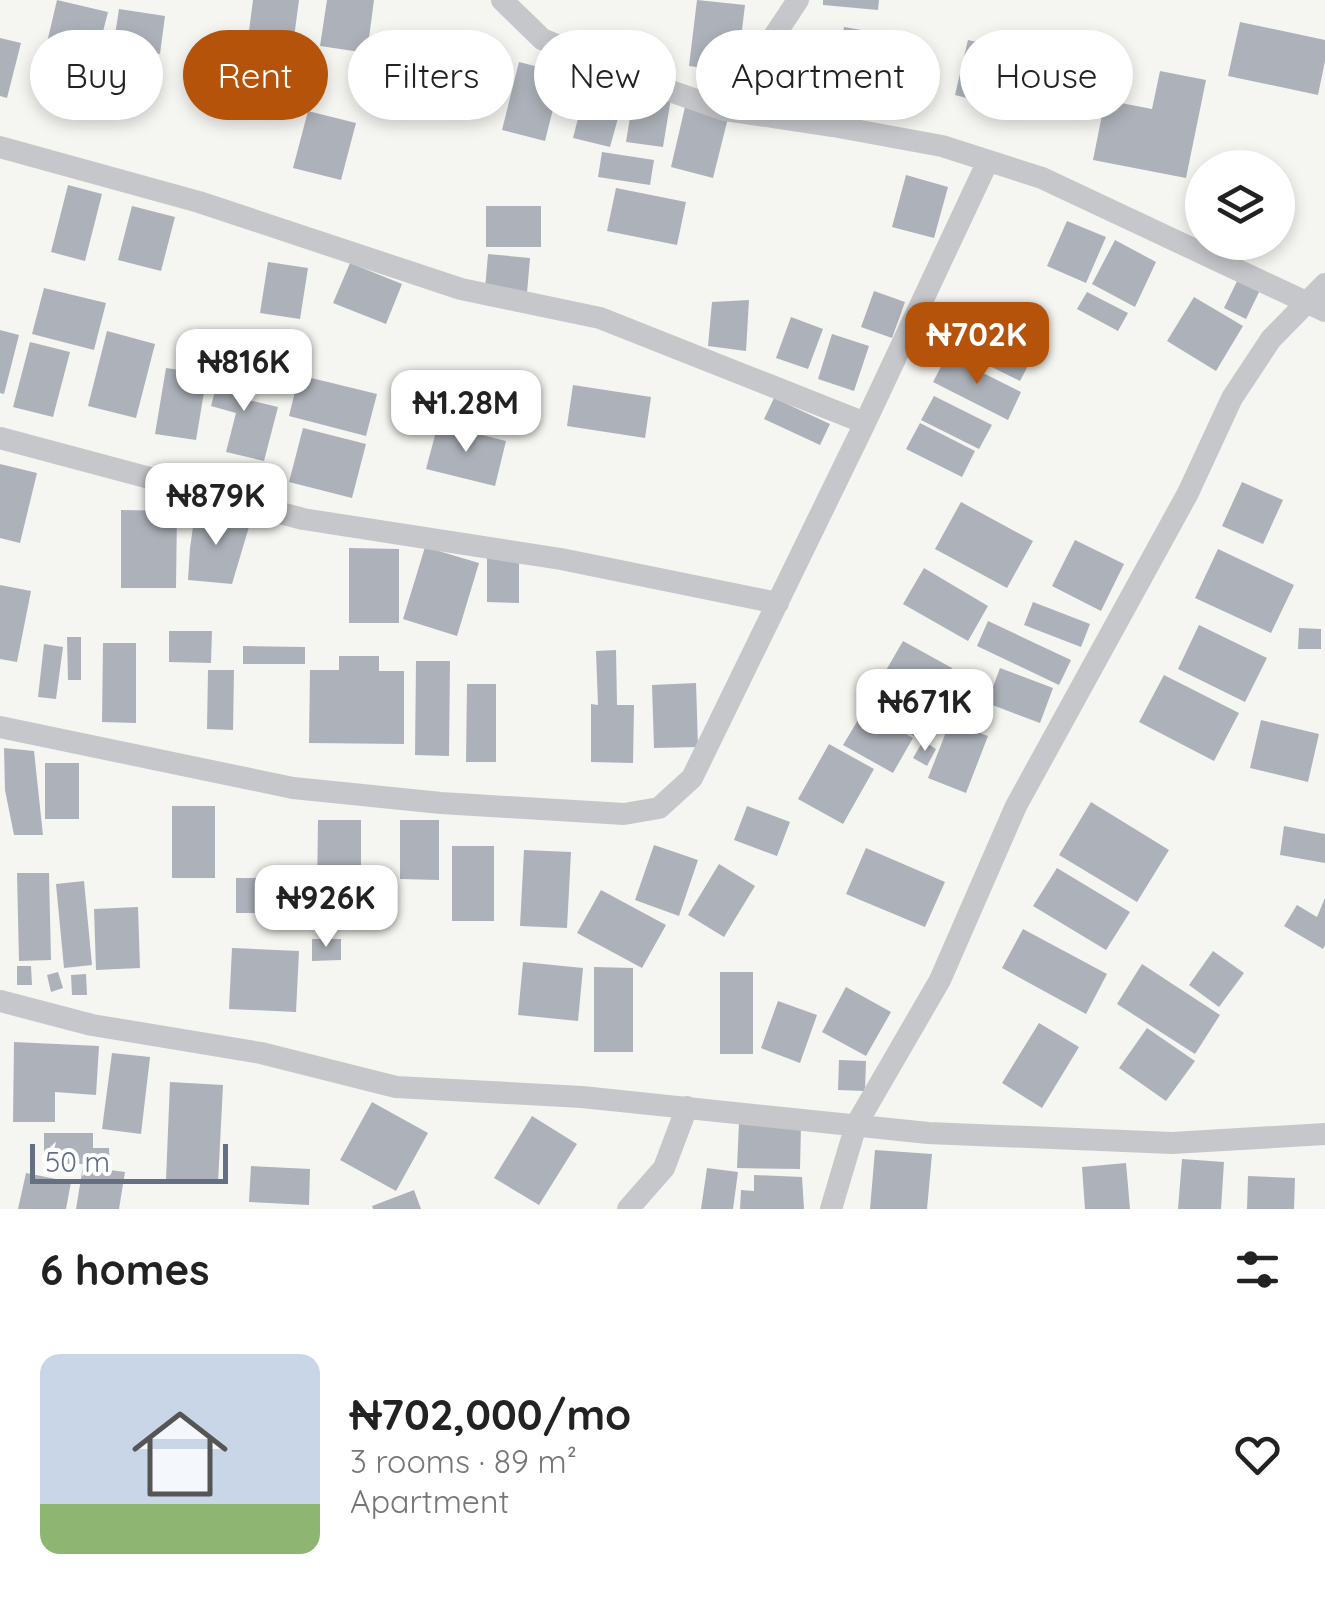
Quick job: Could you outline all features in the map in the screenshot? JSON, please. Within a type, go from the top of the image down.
[{"type":"street","points":[[502,0],[542,39],[696,100]]},
{"type":"street","points":[[778,30],[798,0]]},
{"type":"street","points":[[792,120],[942,146],[1042,178],[1316,307]]},
{"type":"street","points":[[0,147],[199,202],[461,289],[600,318],[865,424]]},
{"type":"street","points":[[0,727],[293,788],[441,803],[624,814],[660,808],[692,778],[988,161]]},
{"type":"street","points":[[832,1209],[856,1125],[940,980],[1016,806],[1188,493],[1232,398],[1271,339],[1316,307],[1325,284]]},
{"type":"street","points":[[0,438],[303,519],[561,559],[778,603]]},
{"type":"street","points":[[0,1001],[92,1025],[261,1053],[396,1087],[582,1097],[928,1133],[1172,1144],[1325,1134]]},
{"type":"street","points":[[628,1209],[664,1168],[687,1107]]},
{"type":"building","points":[[57,0],[108,12],[103,30],[50,30]]},
{"type":"building","points":[[253,0],[299,0],[295,30],[249,30]]},
{"type":"building","points":[[327,0],[374,0],[370,30],[348,30],[348,50],[328,47],[328,30],[322,30]]},
{"type":"building","points":[[697,0],[745,5],[742,30],[696,30],[696,67],[689,66]]},
{"type":"building","points":[[823,0],[879,0],[878,10],[823,5]]},
{"type":"building","points":[[119,9],[165,16],[163,31],[116,30]]},
{"type":"building","points":[[1240,22],[1325,40],[1318,95],[1228,76]]},
{"type":"building","points":[[0,38],[21,43],[7,98],[0,96]]},
{"type":"building","points":[[519,62],[534,66],[534,120],[550,120],[545,141],[502,130],[504,120],[514,120],[514,82]]},
{"type":"building","points":[[1160,71],[1206,80],[1192,150],[1185,150],[1185,178],[1093,160],[1101,120],[1133,120],[1133,105],[1152,109]]},
{"type":"building","points":[[685,107],[696,109],[696,120],[728,120],[713,178],[671,167]]},
{"type":"building","points":[[328,116],[356,123],[341,180],[293,168],[306,120],[328,120]]},
{"type":"building","points":[[578,120],[618,120],[610,147],[573,138]]},
{"type":"building","points":[[630,120],[667,120],[663,147],[626,142]]},
{"type":"building","points":[[602,152],[654,160],[650,185],[598,177]]},
{"type":"building","points":[[906,175],[948,187],[934,238],[892,227]]},
{"type":"building","points":[[68,185],[102,194],[85,261],[51,252]]},
{"type":"building","points":[[616,188],[686,202],[677,245],[607,231]]},
{"type":"building","points":[[132,206],[175,217],[161,271],[118,260]]},
{"type":"building","points":[[486,206],[541,206],[541,247],[486,247]]},
{"type":"building","points":[[1067,221],[1106,237],[1086,283],[1047,266]]},
{"type":"building","points":[[1115,240],[1156,262],[1135,307],[1092,284]]},
{"type":"building","points":[[488,254],[530,258],[527,293],[485,289]]},
{"type":"building","points":[[268,262],[308,268],[300,319],[260,313]]},
{"type":"building","points":[[350,263],[402,284],[386,324],[333,303]]},
{"type":"building","points":[[1240,275],[1262,286],[1246,319],[1224,308]]},
{"type":"building","points":[[44,288],[106,303],[94,350],[32,334]]},
{"type":"building","points":[[874,291],[905,302],[892,338],[861,327]]},
{"type":"building","points":[[1087,292],[1128,313],[1118,331],[1077,309]]},
{"type":"building","points":[[1194,297],[1243,326],[1216,371],[1167,341]]},
{"type":"building","points":[[749,300],[746,351],[708,346],[712,302]]},
{"type":"building","points":[[791,317],[823,329],[808,369],[776,358]]},
{"type":"building","points":[[964,327],[1031,360],[1020,381],[953,348]]},
{"type":"building","points":[[0,330],[19,335],[4,394],[0,393]]},
{"type":"building","points":[[107,331],[155,344],[136,418],[88,406]]},
{"type":"building","points":[[832,334],[869,346],[854,391],[818,379]]},
{"type":"building","points":[[30,342],[70,352],[53,417],[13,407]]},
{"type":"building","points":[[947,355],[1021,392],[1008,420],[933,382]]},
{"type":"building","points":[[222,365],[252,372],[245,399],[278,407],[264,461],[226,452],[236,413],[211,406]]},
{"type":"building","points":[[166,368],[207,374],[196,440],[155,434]]},
{"type":"building","points":[[299,375],[377,394],[366,436],[289,416]]},
{"type":"building","points":[[573,385],[651,397],[645,438],[567,426]]},
{"type":"building","points":[[934,396],[992,425],[979,449],[921,420]]},
{"type":"building","points":[[774,398],[830,424],[820,445],[764,419]]},
{"type":"building","points":[[920,423],[975,451],[962,477],[906,449]]},
{"type":"building","points":[[438,424],[506,441],[495,486],[426,469]]},
{"type":"building","points":[[303,428],[366,444],[352,498],[289,482]]},
{"type":"building","points":[[0,464],[37,473],[20,543],[0,538]]},
{"type":"building","points":[[1242,482],[1283,500],[1263,544],[1222,526]]},
{"type":"building","points":[[961,502],[1033,541],[1007,588],[935,549]]},
{"type":"building","points":[[121,510],[177,511],[176,588],[121,588]]},
{"type":"building","points":[[195,513],[251,520],[232,584],[188,580]]},
{"type":"building","points":[[1075,540],[1124,564],[1101,611],[1052,586]]},
{"type":"building","points":[[425,547],[479,563],[457,636],[403,619]]},
{"type":"building","points":[[349,548],[399,549],[399,623],[349,623]]},
{"type":"building","points":[[1218,549],[1294,585],[1271,633],[1195,598]]},
{"type":"building","points":[[487,555],[519,556],[519,603],[487,602]]},
{"type":"building","points":[[924,568],[988,606],[968,641],[903,604]]},
{"type":"building","points":[[0,585],[31,591],[17,662],[0,659]]},
{"type":"building","points":[[1033,602],[1090,624],[1081,647],[1024,625]]},
{"type":"building","points":[[988,621],[1071,660],[1059,685],[977,646]]},
{"type":"building","points":[[1199,625],[1267,658],[1245,702],[1178,669]]},
{"type":"building","points":[[1299,628],[1321,629],[1321,649],[1298,649]]},
{"type":"building","points":[[169,631],[212,631],[211,663],[169,662]]},
{"type":"building","points":[[67,637],[81,637],[81,680],[68,680]]},
{"type":"building","points":[[903,641],[952,668],[930,706],[881,679]]},
{"type":"building","points":[[103,643],[136,643],[136,723],[102,722]]},
{"type":"building","points":[[44,644],[63,647],[56,699],[38,697]]},
{"type":"building","points":[[243,646],[305,647],[305,664],[243,664]]},
{"type":"building","points":[[616,650],[617,705],[634,705],[633,763],[591,762],[591,704],[598,705],[596,651]]},
{"type":"building","points":[[339,656],[379,656],[379,671],[404,671],[404,744],[309,743],[310,670],[339,670]]},
{"type":"building","points":[[416,661],[450,661],[449,756],[415,755]]},
{"type":"building","points":[[1000,668],[1053,688],[1040,723],[987,703]]},
{"type":"building","points":[[208,670],[234,670],[233,730],[207,729]]},
{"type":"building","points":[[1164,675],[1239,713],[1214,761],[1139,722]]},
{"type":"building","points":[[696,683],[698,747],[654,748],[652,685]]},
{"type":"building","points":[[467,684],[496,684],[496,762],[466,762]]},
{"type":"building","points":[[876,685],[927,716],[914,736],[864,703]]},
{"type":"building","points":[[864,710],[913,738],[893,773],[843,745]]},
{"type":"building","points":[[1261,720],[1319,734],[1308,782],[1250,768]]},
{"type":"building","points":[[950,722],[988,736],[966,793],[928,778]]},
{"type":"building","points":[[923,741],[936,749],[927,766],[913,758]]},
{"type":"building","points":[[829,744],[874,769],[843,824],[798,799]]},
{"type":"building","points":[[4,748],[34,751],[43,835],[14,835],[5,790]]},
{"type":"building","points":[[45,763],[79,763],[79,819],[45,819]]},
{"type":"building","points":[[1091,802],[1169,850],[1137,902],[1059,855]]},
{"type":"building","points":[[172,806],[215,806],[215,878],[172,878]]},
{"type":"building","points":[[747,806],[790,822],[777,856],[734,840]]},
{"type":"building","points":[[318,820],[361,820],[361,893],[317,893]]},
{"type":"building","points":[[400,820],[439,820],[439,880],[400,879]]},
{"type":"building","points":[[1284,826],[1325,834],[1325,863],[1280,855]]},
{"type":"building","points":[[654,845],[698,860],[679,916],[635,900]]},
{"type":"building","points":[[452,846],[494,846],[494,921],[452,921]]},
{"type":"building","points":[[866,848],[945,882],[925,927],[846,894]]},
{"type":"building","points":[[524,850],[571,852],[567,928],[520,926]]},
{"type":"building","points":[[719,864],[755,886],[724,937],[688,915]]},
{"type":"building","points":[[1057,868],[1130,912],[1106,950],[1033,906]]},
{"type":"building","points":[[17,873],[49,873],[51,960],[19,961]]},
{"type":"building","points":[[236,878],[292,878],[292,913],[236,913]]},
{"type":"building","points":[[84,881],[92,965],[64,968],[56,884]]},
{"type":"building","points":[[601,890],[666,925],[642,968],[577,933]]},
{"type":"building","points":[[1325,898],[1323,949],[1284,926],[1297,905],[1317,917]]},
{"type":"building","points":[[138,907],[140,968],[96,970],[94,909]]},
{"type":"building","points":[[1023,929],[1107,974],[1086,1014],[1002,968]]},
{"type":"building","points":[[312,939],[341,939],[341,960],[312,961]]},
{"type":"building","points":[[232,948],[299,951],[296,1012],[229,1009]]},
{"type":"building","points":[[1213,951],[1244,973],[1219,1007],[1189,985]]},
{"type":"building","points":[[523,962],[583,968],[578,1021],[518,1015]]},
{"type":"building","points":[[1142,964],[1220,1015],[1195,1054],[1117,1004]]},
{"type":"building","points":[[17,966],[31,966],[32,985],[17,985]]},
{"type":"building","points":[[594,967],[633,968],[633,1052],[594,1052]]},
{"type":"building","points":[[58,972],[63,988],[51,992],[47,975]]},
{"type":"building","points":[[720,972],[753,972],[753,1054],[720,1054]]},
{"type":"building","points":[[86,974],[87,995],[72,995],[71,975]]},
{"type":"building","points":[[846,987],[891,1012],[866,1056],[822,1032]]},
{"type":"building","points":[[778,1001],[817,1015],[800,1063],[761,1048]]},
{"type":"building","points":[[1039,1023],[1079,1047],[1042,1108],[1002,1083]]},
{"type":"building","points":[[1147,1028],[1195,1061],[1166,1101],[1119,1068]]},
{"type":"building","points":[[14,1042],[99,1046],[96,1095],[55,1092],[55,1122],[13,1122]]},
{"type":"building","points":[[112,1053],[150,1057],[141,1134],[102,1129]]},
{"type":"building","points":[[839,1060],[866,1061],[865,1091],[838,1090]]},
{"type":"building","points":[[170,1082],[223,1085],[218,1183],[166,1180]]},
{"type":"building","points":[[372,1102],[428,1133],[396,1191],[340,1160]]},
{"type":"building","points":[[532,1116],[577,1144],[539,1205],[494,1178]]},
{"type":"building","points":[[739,1123],[801,1125],[800,1169],[737,1168]]},
{"type":"building","points":[[44,1133],[93,1133],[93,1148],[109,1148],[110,1170],[125,1172],[119,1209],[76,1209],[86,1164],[44,1164]]},
{"type":"building","points":[[875,1150],[932,1154],[927,1209],[870,1209]]},
{"type":"building","points":[[1182,1159],[1224,1162],[1221,1209],[1178,1209]]},
{"type":"building","points":[[1126,1163],[1130,1209],[1085,1209],[1082,1167]]},
{"type":"building","points":[[251,1166],[310,1169],[309,1205],[249,1202]]},
{"type":"building","points":[[707,1168],[738,1172],[733,1209],[701,1209]]},
{"type":"building","points":[[26,1173],[71,1182],[66,1209],[18,1209]]},
{"type":"building","points":[[754,1175],[802,1177],[804,1209],[740,1209],[741,1190],[754,1191]]},
{"type":"building","points":[[1248,1176],[1295,1178],[1294,1209],[1247,1209]]},
{"type":"building","points":[[414,1190],[421,1209],[373,1209],[372,1206]]}]
